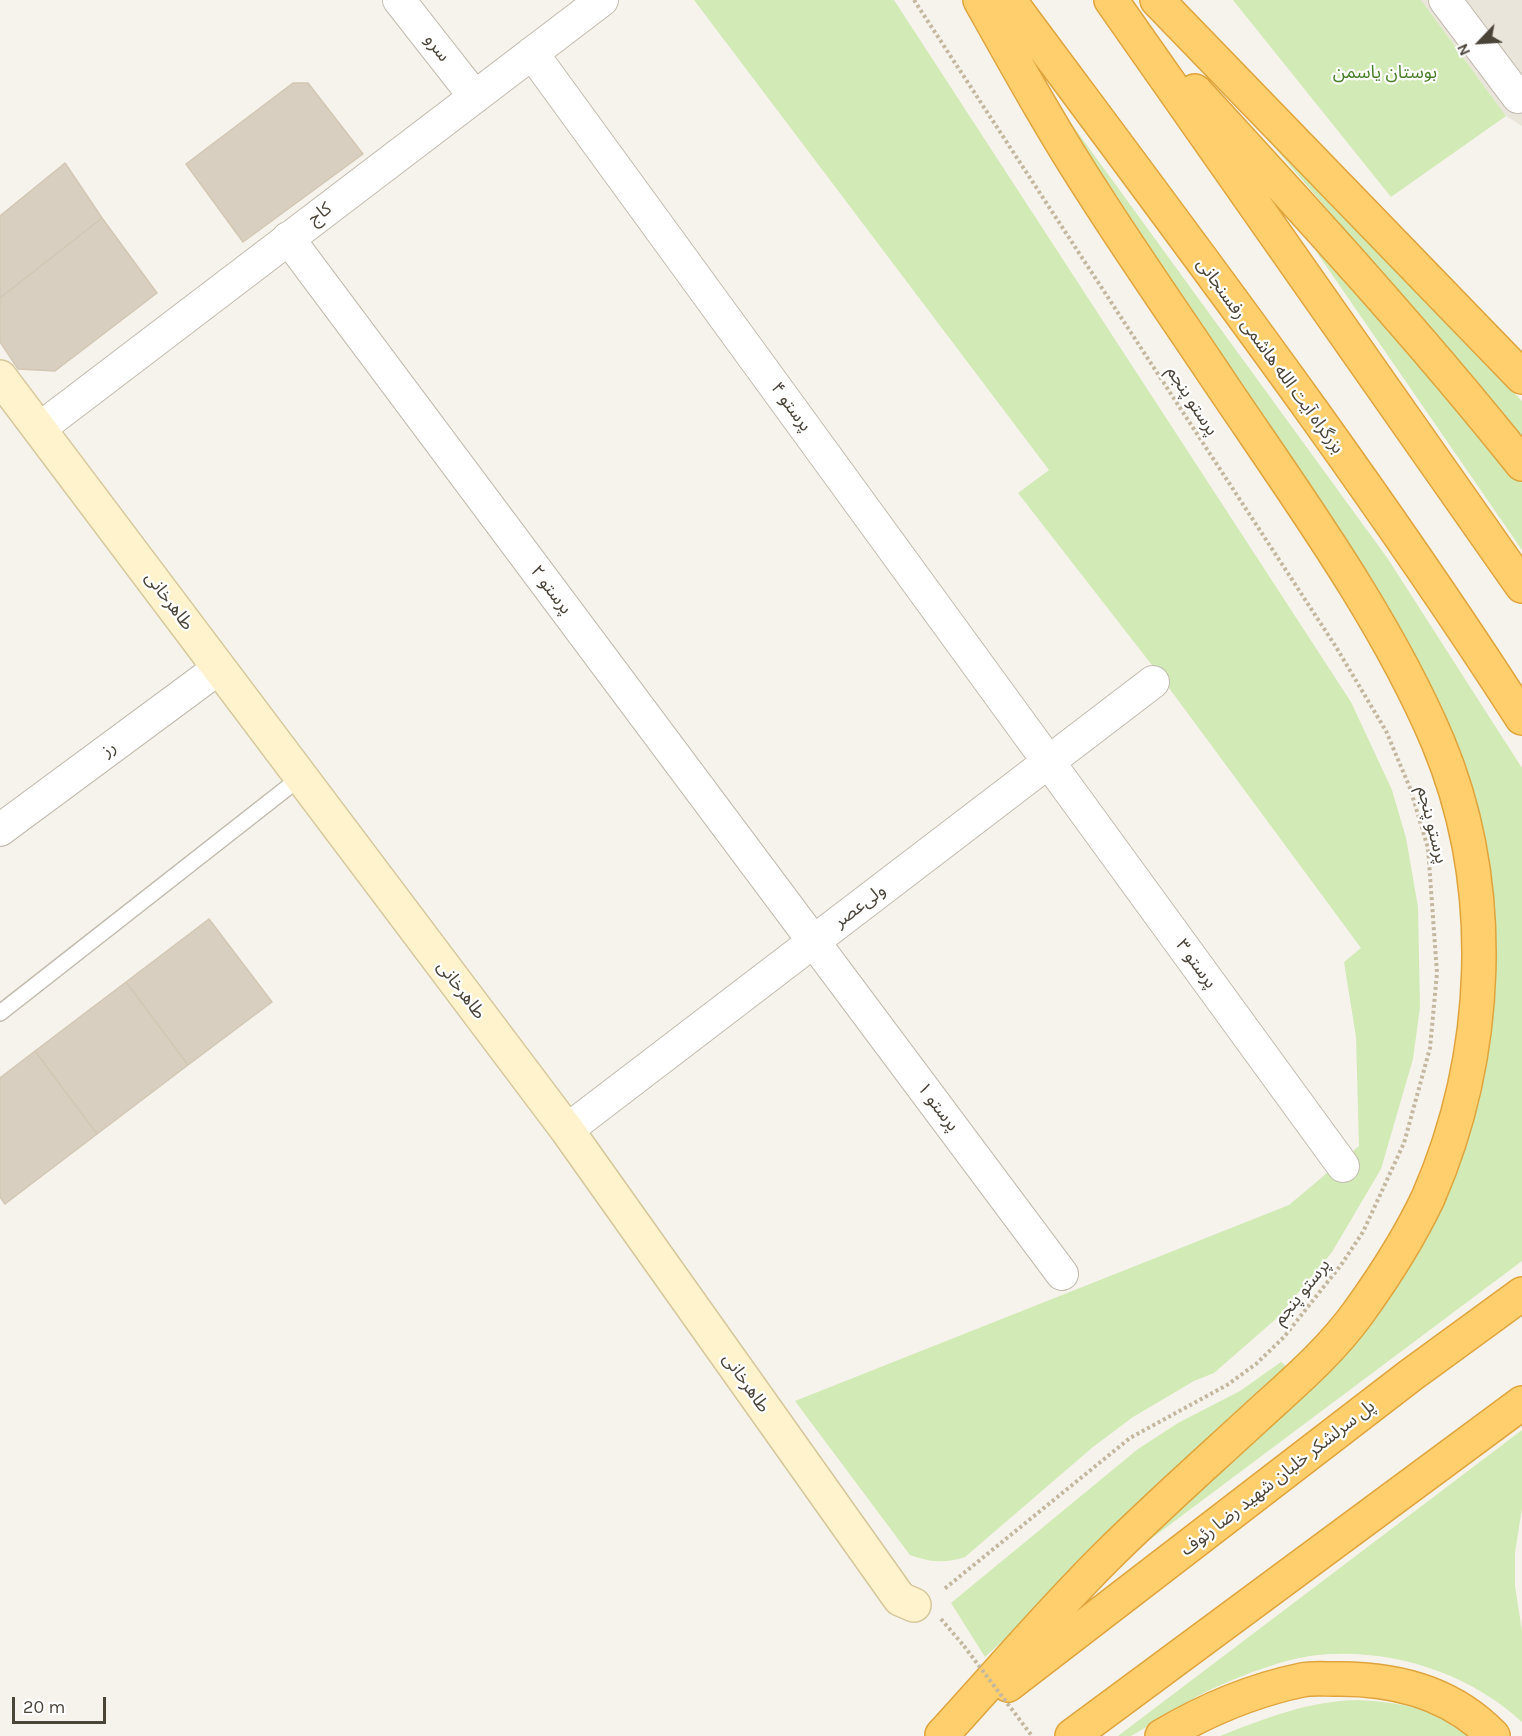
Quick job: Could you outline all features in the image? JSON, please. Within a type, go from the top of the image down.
[{"type":"highway","points":[[941,1735],[1103,1560],[1318,1360],[1354,1319],[1388,1270],[1426,1201],[1453,1132],[1473,1040],[1478,981],[1478,913],[1470,851],[1453,783],[1437,741],[1398,660],[1316,525],[1096,198],[1041,108],[980,0]]},
{"type":"highway","name":"بزرگراه آیت الله هاشمی رفسنجانی","points":[[1009,0],[1329,436],[1455,615],[1522,718]]},
{"type":"highway","points":[[1157,0],[1522,377]]},
{"type":"highway","points":[[1112,2],[1326,232],[1461,387],[1522,464]]},
{"type":"highway","points":[[1112,2],[1522,586]]},
{"type":"highway","name":"پل سرلشکر خلبان شهید رضا رئوف","points":[[941,1735],[1411,1375],[1522,1294]]},
{"type":"highway","points":[[1078,1731],[1522,1403]]},
{"type":"highway","points":[[1162,1736],[1247,1696],[1304,1679],[1350,1678],[1395,1682],[1439,1696],[1480,1723],[1493,1736]]},
{"type":"street","name":"سرو","points":[[399,0],[475,97]]},
{"type":"street","name":"کاج","points":[[39,429],[602,0]]},
{"type":"street","points":[[1445,0],[1518,98]]},
{"type":"street","name":"پرستو ۴","points":[[532,53],[1049,761]]},
{"type":"street","name":"پرستو ۲","points":[[288,238],[814,941]]},
{"type":"street","name":"طاهرخانی","points":[[2,383],[567,1130],[900,1599],[921,1604]]},
{"type":"street","name":"رز","points":[[0,830],[219,668]]},
{"type":"street","name":"ولی‌عصر","points":[[567,1130],[1153,682]]},
{"type":"street","name":"پرستو ۳","points":[[1049,761],[1343,1166]]},
{"type":"street","name":"پرستو ۱","points":[[814,941],[1062,1274]]},
{"type":"lane","points":[[0,1013],[301,777]]},
{"type":"path","name":"پرستو پنجم","points":[[914,0],[1336,647],[1386,731],[1410,788],[1428,848],[1437,973],[1430,1048],[1404,1143],[1363,1232],[1314,1301],[1256,1364],[1227,1385],[1130,1438],[921,1604]]},
{"type":"path","points":[[921,1604],[964,1646],[1032,1736]]},
{"type":"shaded area","points":[[1421,0],[1522,0],[1522,126],[1506,116]]},
{"type":"green space","points":[[694,0],[894,0],[1351,702],[1392,790],[1406,838],[1418,907],[1420,1007],[1413,1059],[1381,1169],[1332,1252],[1277,1318],[1214,1373],[1194,1381],[1133,1417],[1093,1447],[965,1557],[950,1561],[931,1561],[910,1555],[795,1401],[1289,1205],[1359,1146],[1356,1037],[1344,962],[1361,948],[1155,669],[1018,493],[1049,470]]},
{"type":"green space","name":"بوستان یاسمن","points":[[1233,0],[1421,0],[1506,116],[1391,197]]},
{"type":"green space","points":[[1054,100],[1388,559],[1522,768],[1522,1261],[1112,1568],[1227,1459],[1455,1167],[1474,817],[1264,422]]},
{"type":"green space","points":[[1241,108],[1522,401],[1522,438]]},
{"type":"green space","points":[[1284,205],[1522,483],[1522,550]]},
{"type":"green space","points":[[1281,1362],[1294,1372],[985,1657],[951,1603],[1138,1449],[1178,1423],[1240,1391]]},
{"type":"green space","points":[[1522,1430],[1522,1508],[1515,1553],[1515,1586],[1522,1631],[1522,1722],[1500,1704],[1451,1676],[1396,1659],[1338,1654],[1299,1658],[1255,1671],[1199,1695],[1131,1736],[1118,1736]]},
{"type":"green space","points":[[1358,1700],[1403,1705],[1433,1713],[1447,1719],[1471,1736],[1220,1736],[1304,1707]]},
{"type":"building","points":[[293,83],[308,83],[363,154],[243,242],[186,164]]},
{"type":"building","points":[[65,163],[102,218],[0,298],[0,216]]},
{"type":"building","points":[[102,218],[157,293],[55,371],[18,369],[0,342],[0,298]]},
{"type":"building","points":[[209,919],[272,1002],[188,1065],[126,982]]},
{"type":"building","points":[[126,982],[188,1065],[97,1134],[35,1051]]},
{"type":"building","points":[[35,1051],[97,1134],[5,1204],[0,1197],[0,1078]]}]
